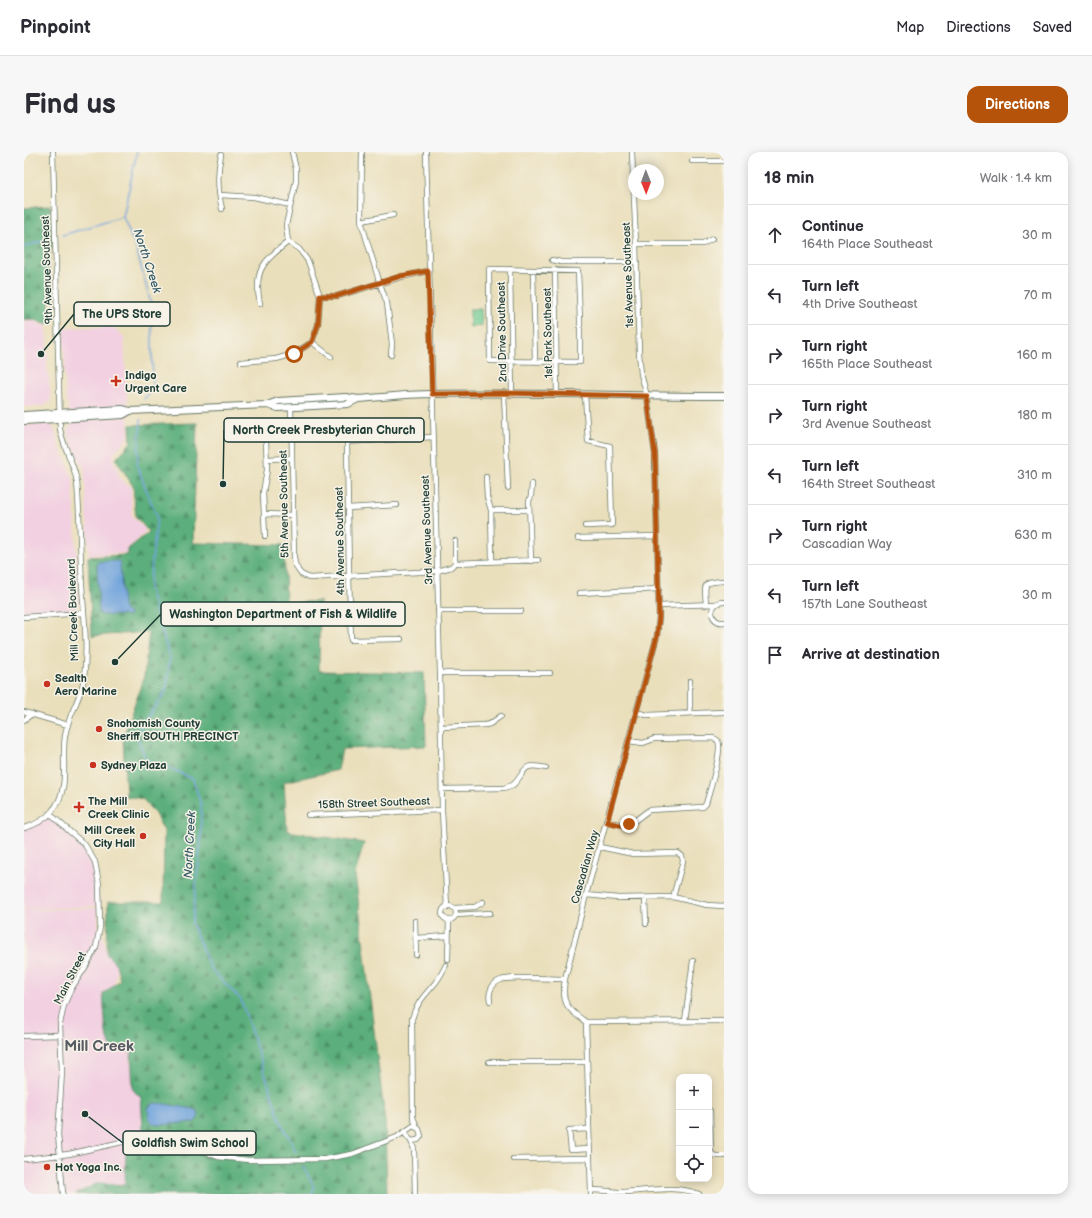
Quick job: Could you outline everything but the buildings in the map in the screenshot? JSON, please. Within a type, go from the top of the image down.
[{"type":"main road","points":[[24,421],[61,415],[122,409],[130,411],[267,405],[278,401],[346,397],[358,399],[432,394],[504,393],[724,396]]},
{"type":"main road","points":[[267,405],[278,408],[348,404],[358,399]]},
{"type":"main road","points":[[24,414],[61,415]]},
{"type":"street","name":"9th Avenue Southeast","points":[[53,152],[61,415]]},
{"type":"street","points":[[288,242],[286,226],[296,181],[296,169],[292,152]]},
{"type":"street","points":[[362,152],[361,221],[387,303],[392,337],[392,355]]},
{"type":"street","name":"3rd Avenue Southeast","points":[[426,152],[440,673],[442,810],[447,907]]},
{"type":"street","name":"1st Avenue Southeast","points":[[632,152],[639,353],[641,374],[647,396]]},
{"type":"street","points":[[221,155],[219,167],[222,209]]},
{"type":"street","points":[[692,161],[724,161]]},
{"type":"street","points":[[220,195],[254,197],[290,205]]},
{"type":"street","points":[[361,221],[393,215]]},
{"type":"street","points":[[636,244],[703,244],[712,239]]},
{"type":"street","points":[[241,362],[276,359],[294,354],[312,342],[318,325],[320,296],[308,262],[299,249],[288,242]]},
{"type":"street","points":[[260,304],[258,284],[261,269],[270,256],[288,242]]},
{"type":"street","points":[[552,260],[561,262],[637,262]]},
{"type":"street","points":[[489,269],[510,269],[578,271],[580,362],[490,361],[489,269]]},
{"type":"street","name":"2nd Drive Southeast","points":[[510,269],[512,394]]},
{"type":"street","points":[[534,270],[535,362]]},
{"type":"street","name":"1st Park Southeast","points":[[556,270],[557,394]]},
{"type":"street","points":[[320,296],[337,296],[380,284],[401,276],[428,271]]},
{"type":"street","points":[[312,342],[331,357]]},
{"type":"street","name":"2nd Drive Southeast","points":[[504,393],[508,488]]},
{"type":"street","points":[[585,395],[588,441],[610,446],[612,525],[585,526]]},
{"type":"street","name":"Cascadian Way","points":[[586,1022],[574,1014],[568,1006],[563,992],[565,979],[586,895],[657,636],[659,590],[655,454],[647,396]]},
{"type":"street","name":"5th Avenue Southeast","points":[[291,407],[295,564],[302,574],[309,578],[349,576]]},
{"type":"street","name":"Mill Creek Boulevard","points":[[24,828],[38,823],[50,814],[57,805],[64,786],[64,750],[68,725],[83,685],[86,654],[77,482],[74,466],[61,434],[61,415]]},
{"type":"street","name":"4th Avenue Southeast","points":[[401,639],[352,640],[349,576],[347,442],[433,437]]},
{"type":"street","points":[[265,536],[263,493],[267,470],[266,440]]},
{"type":"street","points":[[267,459],[292,458]]},
{"type":"street","points":[[486,477],[487,497],[491,510],[492,561]]},
{"type":"street","points":[[530,560],[529,501],[532,484]]},
{"type":"street","points":[[348,508],[398,505]]},
{"type":"street","points":[[491,510],[529,510]]},
{"type":"street","points":[[264,514],[293,515]]},
{"type":"street","points":[[578,538],[657,536]]},
{"type":"street","points":[[455,541],[455,563]]},
{"type":"street","points":[[349,576],[437,571],[451,567],[455,563],[538,560]]},
{"type":"street","points":[[706,605],[706,584],[711,581],[724,581]]},
{"type":"street","points":[[579,593],[659,590]]},
{"type":"street","points":[[659,606],[706,605],[724,602]]},
{"type":"street","points":[[716,604],[712,609],[713,617],[719,622],[724,622]]},
{"type":"street","points":[[438,611],[521,611]]},
{"type":"street","points":[[24,617],[83,613]]},
{"type":"street","points":[[440,673],[550,673]]},
{"type":"street","points":[[690,681],[690,713]]},
{"type":"street","points":[[24,712],[68,725]]},
{"type":"street","points":[[636,712],[648,715],[724,712]]},
{"type":"street","points":[[24,720],[32,714]]},
{"type":"street","points":[[441,726],[485,725],[490,724],[501,716]]},
{"type":"street","points":[[607,822],[627,825],[649,810],[703,807],[706,804],[718,758],[719,743],[716,739],[711,737],[654,739],[643,743],[629,741]]},
{"type":"street","points":[[442,789],[510,787],[515,784],[523,770],[526,768],[546,768]]},
{"type":"street","name":"158th Street Southeast","points":[[308,815],[442,810]]},
{"type":"street","name":"Main Street","points":[[50,814],[85,846],[95,862],[99,884],[100,927],[96,947],[71,990],[64,1006],[60,1024],[62,1072],[58,1127],[63,1194]]},
{"type":"street","points":[[600,846],[633,854],[678,853],[682,856],[682,861],[673,897]]},
{"type":"street","points":[[586,895],[618,898],[673,897],[707,905],[724,906]]},
{"type":"street","points":[[645,898],[646,924]]},
{"type":"street","points":[[449,920],[445,918],[443,914],[447,907],[475,907],[483,902]]},
{"type":"street","points":[[454,908],[456,915]]},
{"type":"street","points":[[449,920],[453,919],[456,915],[490,913]]},
{"type":"street","points":[[448,959],[449,920]]},
{"type":"street","points":[[415,921],[416,955]]},
{"type":"street","points":[[416,938],[448,936]]},
{"type":"street","points":[[685,1021],[693,962]]},
{"type":"street","points":[[414,1149],[421,1134],[413,1117],[412,1023],[414,1011],[419,1002],[437,981],[446,965]]},
{"type":"street","points":[[490,1001],[489,995],[492,986],[500,980],[510,978],[565,979]]},
{"type":"street","points":[[699,1194],[684,1190],[591,1192],[586,1022],[724,1021]]},
{"type":"street","points":[[24,1036],[60,1035]]},
{"type":"street","points":[[489,1062],[586,1062]]},
{"type":"street","points":[[413,1117],[406,1135],[414,1149],[415,1194]]},
{"type":"street","points":[[24,1159],[59,1156],[144,1138],[164,1138],[218,1157],[250,1160],[325,1159],[352,1154],[397,1137],[413,1126],[417,1127]]},
{"type":"street","points":[[589,1129],[569,1130],[571,1150],[589,1149]]},
{"type":"street","points":[[397,1137],[415,1141],[420,1138]]},
{"type":"street","points":[[712,1157],[724,1156]]},
{"type":"street","points":[[513,1159],[590,1158]]},
{"type":"shaded area","points":[[35,320],[42,325],[46,325],[48,349],[46,350],[48,354],[47,362],[51,401],[44,406],[24,407],[24,321]]},
{"type":"shaded area","points":[[113,327],[124,337],[129,437],[114,453],[114,463],[118,467],[119,477],[131,488],[132,516],[145,529],[145,533],[128,548],[127,553],[89,555],[84,466],[80,463],[68,434],[68,429],[72,424],[66,397],[63,328]]},
{"type":"shaded area","points":[[24,425],[52,425],[55,430],[59,445],[73,478],[79,604],[75,609],[24,613]]},
{"type":"shaded area","points":[[50,814],[85,845],[95,862],[100,906],[24,909],[24,828]]},
{"type":"shaded area","points":[[98,908],[98,925],[104,940],[106,951],[118,963],[114,988],[141,1054],[147,1145],[123,1194],[24,1194],[24,910]]},
{"type":"green space","points":[[50,206],[52,244],[48,262],[50,322],[46,324],[34,320],[24,320],[24,208]]},
{"type":"green space","points":[[470,309],[481,309],[482,326],[470,327]]},
{"type":"green space","points":[[197,423],[193,543],[284,545],[286,603],[320,601],[319,671],[424,673],[426,746],[342,749],[338,770],[284,782],[287,831],[364,843],[355,874],[385,1121],[387,1194],[76,1194],[98,1183],[125,1185],[126,1147],[144,1143],[141,1098],[133,1090],[131,1051],[112,1050],[106,1033],[103,994],[120,980],[116,964],[107,955],[108,902],[163,902],[164,831],[155,814],[143,799],[126,796],[123,738],[144,676],[149,632],[92,636],[88,557],[128,555],[128,549],[149,532],[136,517],[133,486],[116,459],[131,442],[130,425]]},
{"type":"water","points":[[118,561],[120,563],[123,606],[125,611],[129,613],[128,617],[121,615],[104,615],[100,614],[99,612],[97,562]]},
{"type":"water","points":[[158,1103],[193,1109],[198,1112],[199,1116],[195,1122],[157,1125],[151,1122],[148,1108],[152,1104]]},
{"type":"waterway","name":"North Creek","points":[[137,152],[123,217],[136,248],[151,304],[153,388],[144,399]]},
{"type":"waterway","points":[[63,235],[122,217]]},
{"type":"waterway","points":[[24,247],[45,240]]},
{"type":"waterway","name":"North Creek","points":[[141,420],[137,466],[157,517],[149,589],[170,658],[166,691],[136,734],[146,760],[172,769],[193,779],[201,805],[201,839],[192,924],[210,968],[241,1000],[280,1120],[296,1152]]},
{"type":"waterway","name":"North Creek","points":[[304,1167],[314,1187],[312,1194]]},
{"type":"place","name":"The UPS Store","points":[[41,354]]},
{"type":"place","name":"Indigo Urgent Care","points":[[116,381]]},
{"type":"place","name":"North Creek Presbyterian Church","points":[[223,484]]},
{"type":"place","name":"Washington Department of Fish & Wildlife","points":[[115,662]]},
{"type":"place","name":"Sealth Aero Marine","points":[[47,684]]},
{"type":"place","name":"Snohomish County Sheriff SOUTH PRECINCT","points":[[99,729]]},
{"type":"place","name":"Sydney Plaza","points":[[93,765]]},
{"type":"place","name":"The Mill Creek Clinic","points":[[79,807]]},
{"type":"place","name":"Mill Creek City Hall","points":[[143,836]]},
{"type":"place","name":"Goldfish Swim School","points":[[85,1114]]},
{"type":"place","name":"Hot Yoga Inc.","points":[[47,1167]]},
{"type":"district","name":"Mill Creek","points":[[99,1046]]},
{"type":"route","points":[[294,354],[312,342],[318,325],[320,296],[337,296],[380,284],[401,276],[428,271],[432,394],[504,393],[647,396],[655,454],[659,617],[657,636],[607,822],[620,825],[629,824]]}]
